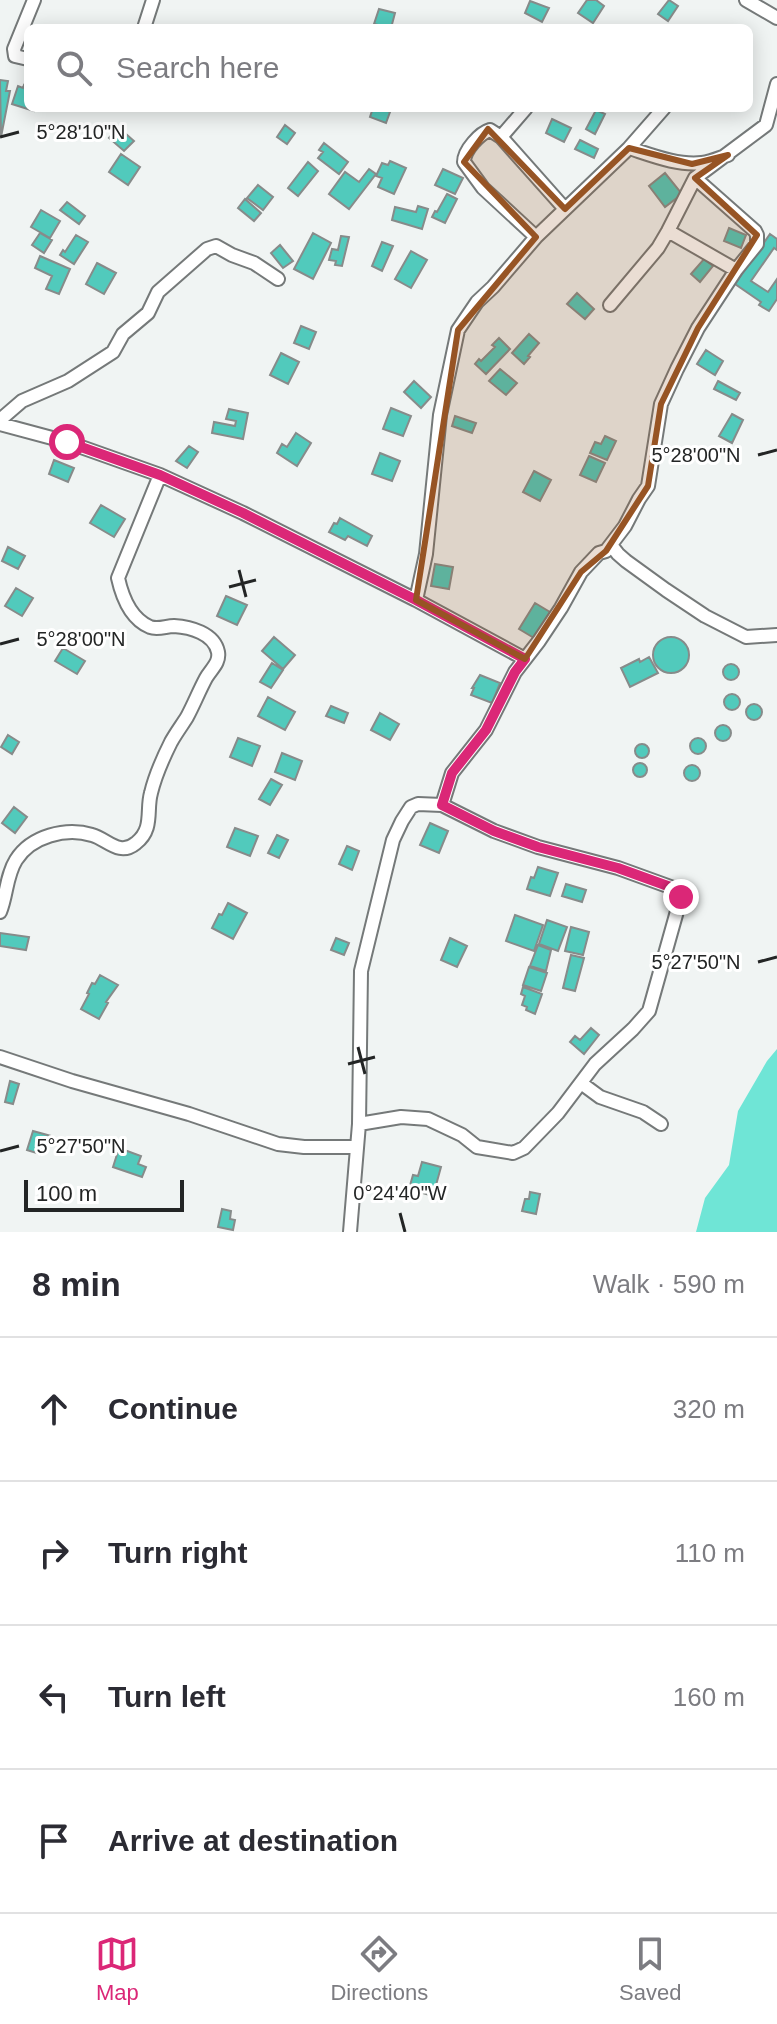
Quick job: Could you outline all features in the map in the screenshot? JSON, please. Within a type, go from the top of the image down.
[{"type":"street","points":[[24,24],[34,0]]},
{"type":"street","points":[[145,24],[153,0]]},
{"type":"street","points":[[746,0],[777,18]]},
{"type":"street","points":[[24,24],[14,49],[15,56],[24,58]]},
{"type":"street","points":[[610,305],[658,248],[695,178],[772,128],[777,84]]},
{"type":"street","points":[[501,137],[523,112]]},
{"type":"street","points":[[416,600],[426,554],[440,415],[458,330],[477,302],[536,237],[629,148],[660,112]]},
{"type":"street","points":[[536,237],[483,188],[464,162],[465,153],[485,130],[501,137],[565,209]]},
{"type":"street","points":[[629,148],[692,164],[728,155]]},
{"type":"street","points":[[442,805],[452,773],[486,730],[515,672],[561,608],[581,572],[599,553],[606,551],[625,526],[648,486],[661,404],[698,328],[757,244],[757,235],[695,178]]},
{"type":"street","points":[[668,231],[736,270]]},
{"type":"street","points":[[278,279],[254,263],[216,246],[207,249],[158,292],[148,313],[123,334],[113,352],[68,381],[22,401],[0,422],[160,475],[416,600],[525,659]]},
{"type":"street","points":[[0,912],[17,858],[36,841],[61,832],[93,835],[113,847],[127,848],[136,843],[150,818],[149,797],[163,760],[219,658],[217,648],[207,636],[193,628],[152,628],[141,622],[122,595],[118,578],[160,475]]},
{"type":"street","points":[[611,545],[626,561],[705,616],[746,637],[777,635]]},
{"type":"street","points":[[350,1232],[359,1124],[361,971],[393,840],[411,807],[418,804],[442,805],[494,831],[538,847],[644,876],[680,893],[649,1011],[595,1064],[558,1113],[524,1148],[513,1153],[477,1147],[462,1135],[428,1119],[386,1118],[359,1124]]},
{"type":"street","points":[[0,1057],[278,1144],[357,1147]]},
{"type":"street","points":[[581,1083],[600,1097],[643,1112],[661,1124]]},
{"type":"highlighted area","points":[[488,129],[565,209],[629,148],[692,164],[728,155],[695,178],[757,235],[698,328],[661,404],[648,486],[606,551],[581,572],[525,659],[416,600],[458,330],[536,237],[464,162]]},
{"type":"shaded area","points":[[777,1049],[777,1232],[696,1232],[705,1198],[729,1165],[738,1111]]},
{"type":"building","points":[[587,0],[596,0],[604,6],[593,23],[578,13]]},
{"type":"building","points":[[669,0],[678,6],[668,21],[658,14]]},
{"type":"building","points":[[530,1],[549,8],[542,22],[525,13]]},
{"type":"building","points":[[379,9],[395,13],[392,24],[374,24]]},
{"type":"building","points":[[0,80],[8,81],[6,91],[10,91],[1,137]]},
{"type":"building","points":[[24,85],[24,108],[12,104],[18,86],[23,88]]},
{"type":"building","points":[[372,112],[390,112],[386,123],[370,117]]},
{"type":"building","points":[[595,112],[605,114],[595,134],[586,129]]},
{"type":"building","points":[[552,119],[571,128],[564,142],[546,133]]},
{"type":"building","points":[[285,125],[295,133],[287,144],[277,137]]},
{"type":"building","points":[[118,127],[134,141],[124,151],[109,138]]},
{"type":"building","points":[[580,140],[598,149],[594,158],[575,149]]},
{"type":"building","points":[[324,143],[348,162],[339,174],[318,158],[323,152],[319,150]]},
{"type":"building","points":[[121,154],[140,167],[128,185],[109,172]]},
{"type":"building","points":[[390,161],[406,168],[394,194],[378,187],[382,178],[376,176],[382,163],[388,165]]},
{"type":"building","points":[[308,162],[318,171],[298,196],[288,188]]},
{"type":"building","points":[[369,169],[376,174],[349,209],[329,194],[345,172],[359,182]]},
{"type":"building","points":[[443,169],[463,178],[455,194],[435,185]]},
{"type":"building","points":[[665,173],[682,194],[665,207],[649,186]]},
{"type":"building","points":[[258,185],[273,197],[263,210],[247,198]]},
{"type":"building","points":[[447,194],[457,199],[445,223],[432,217]]},
{"type":"building","points":[[245,199],[261,213],[254,221],[238,208]]},
{"type":"building","points":[[67,202],[85,216],[79,224],[60,210]]},
{"type":"building","points":[[418,206],[428,209],[422,229],[392,220],[395,207],[416,212]]},
{"type":"building","points":[[41,210],[60,221],[50,238],[31,227]]},
{"type":"building","points":[[729,228],[746,235],[741,248],[724,241]]},
{"type":"building","points":[[40,233],[52,240],[44,253],[32,245]]},
{"type":"building","points":[[313,233],[331,243],[313,279],[294,269]]},
{"type":"building","points":[[770,234],[777,239],[777,250],[774,248],[751,281],[768,292],[777,279],[777,299],[769,311],[735,284]]},
{"type":"building","points":[[76,235],[88,242],[74,264],[60,255]]},
{"type":"building","points":[[341,236],[349,237],[342,266],[329,260],[332,249],[338,250]]},
{"type":"building","points":[[382,242],[393,246],[382,271],[372,266]]},
{"type":"building","points":[[280,245],[293,261],[283,268],[271,253]]},
{"type":"building","points":[[411,251],[427,260],[411,288],[395,279]]},
{"type":"building","points":[[40,256],[70,269],[59,294],[46,289],[52,276],[35,268]]},
{"type":"building","points":[[704,259],[713,266],[700,282],[691,274]]},
{"type":"building","points":[[97,263],[116,273],[104,294],[86,284]]},
{"type":"building","points":[[577,293],[594,309],[585,319],[567,304]]},
{"type":"building","points":[[301,326],[316,332],[309,349],[294,343]]},
{"type":"building","points":[[529,334],[539,343],[524,364],[512,353]]},
{"type":"building","points":[[499,338],[510,349],[486,374],[475,364],[495,347],[492,345]]},
{"type":"building","points":[[706,350],[723,361],[715,375],[697,364]]},
{"type":"building","points":[[281,353],[299,362],[288,384],[270,375]]},
{"type":"building","points":[[500,369],[517,383],[506,395],[489,381]]},
{"type":"building","points":[[414,381],[431,397],[421,408],[404,392]]},
{"type":"building","points":[[718,381],[740,393],[736,400],[714,389]]},
{"type":"building","points":[[391,408],[411,416],[403,436],[383,429]]},
{"type":"building","points":[[229,409],[248,413],[243,439],[212,433],[214,422],[235,426],[236,421],[226,419]]},
{"type":"building","points":[[732,414],[743,420],[732,443],[719,436]]},
{"type":"building","points":[[455,416],[476,423],[472,433],[452,426]]},
{"type":"building","points":[[296,433],[311,443],[297,466],[277,453],[282,444],[287,447]]},
{"type":"building","points":[[605,436],[616,441],[607,460],[590,453],[595,442],[601,444]]},
{"type":"building","points":[[189,446],[198,452],[187,468],[176,461]]},
{"type":"building","points":[[380,453],[400,461],[392,481],[372,474]]},
{"type":"building","points":[[589,456],[605,463],[596,482],[580,475]]},
{"type":"building","points":[[54,460],[74,468],[68,482],[49,474]]},
{"type":"building","points":[[534,471],[551,480],[540,501],[523,492]]},
{"type":"building","points":[[101,505],[125,519],[114,537],[90,523]]},
{"type":"building","points":[[340,518],[372,536],[367,546],[348,536],[345,540],[329,532]]},
{"type":"building","points":[[8,547],[25,556],[18,569],[2,561]]},
{"type":"building","points":[[435,564],[453,567],[449,589],[431,586]]},
{"type":"building","points":[[16,588],[33,598],[22,616],[5,606]]},
{"type":"building","points":[[226,596],[247,605],[237,625],[217,616]]},
{"type":"building","points":[[535,603],[550,612],[534,638],[519,629]]},
{"type":"building","points":[[274,637],[295,655],[283,669],[262,651]]},
{"type":"building","points":[[671,637],[684,642],[689,655],[684,668],[671,673],[658,668],[653,655],[658,642]]},
{"type":"building","points":[[63,648],[85,661],[77,674],[55,661]]},
{"type":"building","points":[[649,657],[658,673],[630,687],[621,668]]},
{"type":"building","points":[[272,663],[283,670],[271,688],[260,682]]},
{"type":"building","points":[[731,664],[737,666],[737,678],[731,680],[725,678],[723,672],[725,666]]},
{"type":"building","points":[[480,675],[500,683],[492,703],[471,695]]},
{"type":"building","points":[[732,694],[738,696],[738,708],[732,710],[726,708],[724,702],[726,696]]},
{"type":"building","points":[[268,697],[295,712],[285,730],[258,716]]},
{"type":"building","points":[[754,704],[760,706],[760,718],[754,720],[748,718],[746,712],[748,706]]},
{"type":"building","points":[[331,706],[348,713],[344,723],[326,716]]},
{"type":"building","points":[[380,713],[399,724],[390,740],[371,730]]},
{"type":"building","points":[[723,725],[731,733],[723,741],[715,733]]},
{"type":"building","points":[[8,735],[19,742],[12,754],[1,747]]},
{"type":"building","points":[[238,738],[260,746],[252,766],[230,757]]},
{"type":"building","points":[[698,738],[706,746],[698,754],[690,746]]},
{"type":"building","points":[[642,744],[649,751],[642,758],[635,751]]},
{"type":"building","points":[[282,753],[302,761],[295,780],[275,772]]},
{"type":"building","points":[[640,763],[647,770],[640,777],[633,770]]},
{"type":"building","points":[[689,765],[695,765],[700,773],[698,779],[689,781],[684,776],[684,770]]},
{"type":"building","points":[[271,779],[282,785],[270,805],[259,799]]},
{"type":"building","points":[[14,807],[27,817],[15,833],[2,823]]},
{"type":"building","points":[[430,823],[448,831],[439,853],[420,845]]},
{"type":"building","points":[[235,828],[258,836],[250,856],[227,847]]},
{"type":"building","points":[[277,835],[288,840],[279,858],[268,853]]},
{"type":"building","points":[[347,846],[359,851],[352,870],[339,864]]},
{"type":"building","points":[[538,867],[558,873],[550,896],[527,889]]},
{"type":"building","points":[[566,884],[586,890],[582,902],[562,896]]},
{"type":"building","points":[[228,903],[247,913],[233,939],[212,928]]},
{"type":"building","points":[[515,915],[543,925],[534,951],[506,941]]},
{"type":"building","points":[[547,920],[567,927],[558,951],[539,944]]},
{"type":"building","points":[[571,927],[589,932],[583,955],[565,951]]},
{"type":"building","points":[[0,933],[29,937],[26,950],[0,946]]},
{"type":"building","points":[[336,938],[349,943],[344,955],[331,950]]},
{"type":"building","points":[[450,938],[467,946],[457,967],[441,960]]},
{"type":"building","points":[[538,945],[551,950],[546,971],[530,966]]},
{"type":"building","points":[[571,955],[584,958],[575,991],[563,988]]},
{"type":"building","points":[[529,967],[547,973],[541,991],[523,985]]},
{"type":"building","points":[[100,975],[118,985],[99,1019],[81,1009],[92,983],[95,984]]},
{"type":"building","points":[[523,987],[542,994],[535,1014],[522,1005],[525,996],[521,994]]},
{"type":"building","points":[[591,1028],[599,1035],[584,1054],[570,1042],[575,1036],[580,1040]]},
{"type":"building","points":[[10,1081],[19,1084],[13,1104],[5,1102]]},
{"type":"building","points":[[33,1131],[51,1136],[45,1153],[27,1150]]},
{"type":"building","points":[[119,1148],[141,1156],[138,1164],[146,1167],[142,1177],[113,1167]]},
{"type":"building","points":[[422,1162],[441,1167],[433,1196],[409,1189],[413,1175],[418,1176]]},
{"type":"building","points":[[530,1192],[540,1194],[536,1214],[522,1211]]},
{"type":"building","points":[[222,1209],[231,1211],[230,1219],[235,1220],[233,1230],[218,1227]]},
{"type":"route","points":[[67,442],[160,475],[243,513],[525,659],[515,672],[486,730],[452,773],[442,805],[494,831],[538,847],[644,876],[676,889],[681,897]]}]
